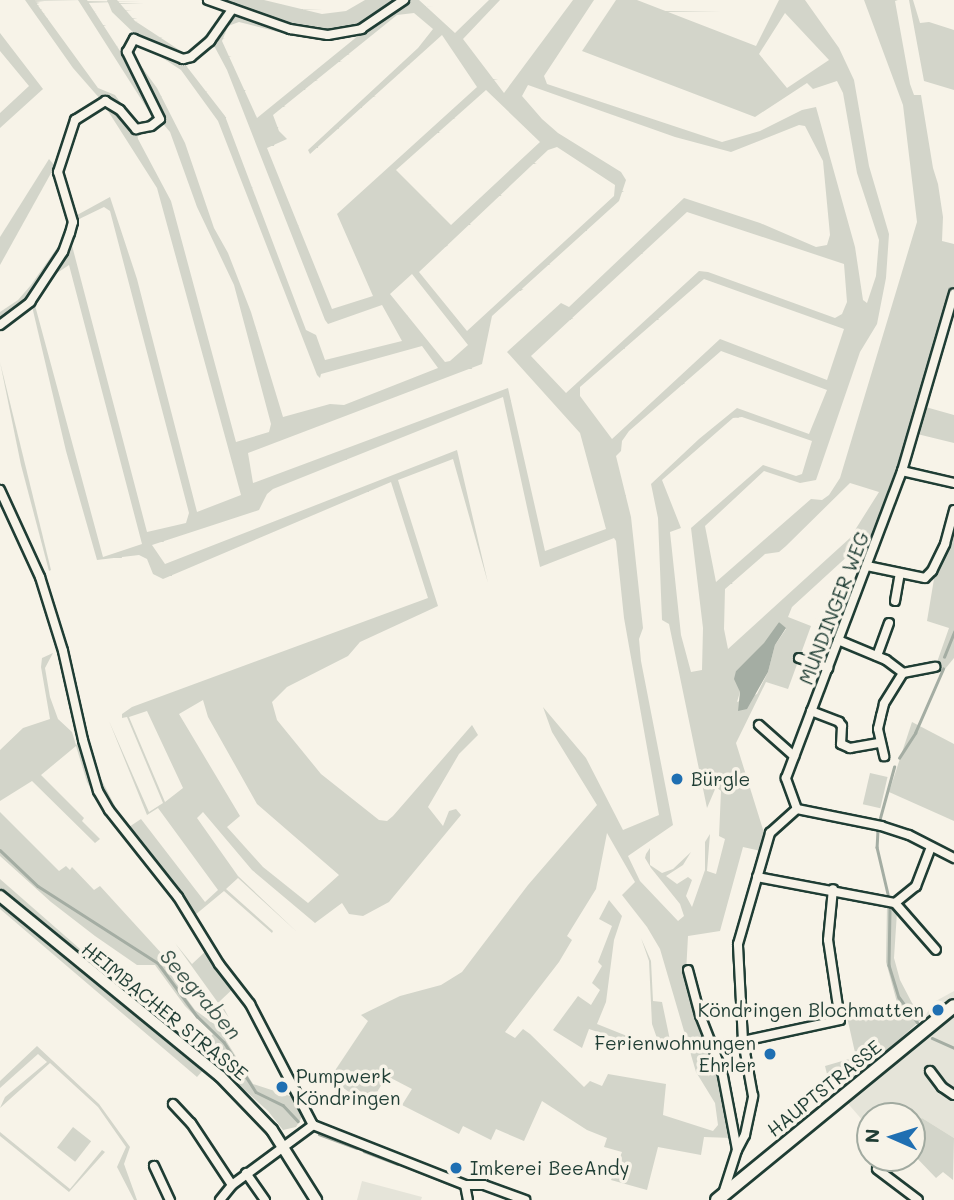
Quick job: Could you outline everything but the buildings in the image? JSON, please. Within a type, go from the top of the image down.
[{"type":"main road","name":"HAUPTSTRASSE","points":[[720,1197],[954,1006]]},
{"type":"street","points":[[208,0],[290,29],[327,35],[361,29],[404,0]]},
{"type":"street","points":[[0,325],[30,302],[66,243],[73,222],[59,168],[75,120],[106,101],[120,110],[136,129],[151,126],[160,120],[127,52],[134,38],[183,59],[191,57],[210,41],[232,9]]},
{"type":"street","name":"MUNDINGER WEG","points":[[797,809],[786,778],[901,471],[954,293]]},
{"type":"street","points":[[901,471],[954,483]]},
{"type":"street","points":[[0,490],[40,577],[63,651],[83,740],[98,790],[109,810],[178,897],[261,1026],[313,1125],[465,1185],[484,1185],[525,1200]]},
{"type":"street","points":[[867,566],[925,578],[932,571],[945,544],[954,510]]},
{"type":"street","points":[[895,601],[900,574]]},
{"type":"street","points":[[877,656],[889,623]]},
{"type":"street","points":[[838,640],[877,656],[903,673],[935,667]]},
{"type":"street","points":[[799,658],[828,668]]},
{"type":"street","points":[[884,756],[879,744],[878,729],[884,704],[903,673]]},
{"type":"street","points":[[811,711],[839,722],[842,726],[841,744],[850,748],[879,744]]},
{"type":"street","points":[[759,725],[794,756]]},
{"type":"street","points":[[720,1197],[737,1150],[746,1135],[753,1096],[743,1041],[738,944],[770,833],[797,809],[881,826],[954,858]]},
{"type":"street","points":[[895,903],[915,886],[931,847]]},
{"type":"street","points":[[757,877],[833,889],[895,903],[936,950]]},
{"type":"street","points":[[743,1041],[840,1020],[828,940],[833,889]]},
{"type":"street","name":"HEIMBACHER STRASSE","points":[[0,896],[220,1076],[283,1146],[316,1200]]},
{"type":"street","points":[[688,970],[700,1015],[722,1072],[737,1150]]},
{"type":"street","points":[[930,1071],[942,1087],[954,1094]]},
{"type":"street","points":[[173,1104],[191,1123],[232,1185]]},
{"type":"street","points":[[220,1200],[232,1185],[313,1125]]},
{"type":"street","points":[[154,1166],[170,1200]]},
{"type":"street","points":[[881,1172],[918,1200]]},
{"type":"street","points":[[246,1174],[265,1200]]},
{"type":"street","points":[[465,1185],[468,1200]]},
{"type":"shaded area","points":[[25,0],[34,0],[98,88],[115,95],[136,124],[138,139],[171,201],[236,442],[269,432],[271,424],[234,285],[197,207],[170,132],[160,120],[155,121],[78,0],[87,0],[120,51],[133,55],[157,88],[185,143],[214,228],[228,253],[251,312],[283,417],[330,404],[344,405],[438,368],[422,346],[321,374],[320,378],[317,375],[218,121],[181,70],[138,42],[137,36],[112,12],[107,0],[117,0],[135,21],[187,55],[184,63],[225,116],[306,330],[316,335],[325,360],[402,341],[382,305],[328,324],[325,320],[227,70],[211,40],[233,9],[211,0],[264,0],[322,14],[346,11],[365,0],[419,0],[455,33],[489,0],[500,0],[463,39],[504,93],[573,0],[594,0],[544,76],[547,84],[722,142],[760,131],[802,110],[816,107],[855,247],[863,300],[867,303],[876,276],[879,240],[857,173],[843,93],[837,81],[813,89],[807,83],[755,117],[582,51],[616,0],[637,0],[756,46],[779,0],[805,0],[839,48],[854,80],[869,166],[889,234],[886,278],[877,324],[860,352],[816,480],[800,483],[764,471],[705,526],[716,582],[811,499],[822,500],[829,495],[840,478],[917,222],[903,105],[864,0],[898,0],[895,1],[910,84],[914,95],[921,95],[938,184],[943,217],[942,241],[954,244],[954,293],[922,406],[954,415],[954,443],[909,432],[864,557],[851,553],[792,607],[788,617],[811,626],[788,689],[766,682],[736,743],[765,836],[761,851],[743,847],[720,931],[688,936],[686,973],[716,1059],[732,1138],[704,1137],[701,1155],[658,1147],[647,1190],[611,1180],[622,1152],[604,1147],[607,1138],[587,1130],[542,1101],[524,1141],[496,1129],[491,1140],[463,1126],[459,1134],[402,1105],[412,1089],[387,1076],[372,1100],[357,1089],[353,1095],[330,1078],[368,1021],[361,1015],[400,996],[441,985],[462,972],[528,885],[597,805],[552,732],[543,707],[586,758],[623,830],[659,815],[624,618],[616,541],[614,538],[540,567],[503,397],[273,489],[267,494],[259,510],[152,545],[165,564],[457,450],[488,583],[453,459],[398,480],[438,606],[360,642],[348,656],[287,687],[272,702],[277,720],[321,774],[379,820],[387,821],[393,816],[472,725],[478,735],[459,754],[428,807],[443,826],[449,811],[456,809],[461,815],[389,902],[363,916],[349,914],[342,903],[315,923],[252,870],[203,812],[197,818],[238,876],[297,932],[238,878],[226,889],[273,931],[272,933],[224,891],[195,915],[226,970],[238,984],[220,1001],[229,1018],[175,943],[192,964],[207,950],[176,899],[103,811],[87,782],[76,746],[41,775],[84,818],[82,821],[100,839],[95,843],[32,781],[0,801],[0,750],[23,728],[50,719],[41,667],[42,658],[53,653],[45,668],[50,697],[58,719],[72,732],[76,745],[83,740],[81,729],[86,727],[98,773],[116,808],[129,827],[141,819],[205,902],[218,890],[158,808],[147,815],[109,721],[149,812],[163,803],[127,717],[122,718],[122,714],[132,707],[428,598],[391,482],[163,579],[153,574],[147,559],[139,555],[97,560],[66,451],[31,302],[0,322],[0,312],[18,300],[31,285],[59,245],[68,220],[110,197],[137,279],[197,512],[241,495],[157,188],[101,100],[73,68]],"holes":[[[414,13],[433,29],[418,48],[308,150],[310,154],[442,35],[477,87],[337,214],[373,296],[332,309],[267,148],[287,139],[279,131],[273,115],[397,15]],[[785,13],[829,60],[787,88],[759,54]],[[239,22],[278,32],[287,27],[327,34],[364,31],[257,118],[222,41],[228,26]],[[528,85],[675,137],[731,152],[799,125],[805,126],[823,161],[830,235],[827,245],[816,247],[760,223],[684,198],[569,307],[561,303],[507,352],[580,433],[606,529],[545,551],[508,388],[253,483],[248,453],[482,364],[492,316],[619,201],[626,180],[621,172],[558,133],[522,96]],[[486,90],[540,142],[451,225],[396,170]],[[557,147],[615,185],[614,196],[467,331],[419,272],[548,150]],[[104,207],[110,211],[189,513],[186,523],[147,532],[69,234],[73,222]],[[687,212],[844,264],[847,302],[842,314],[835,318],[699,271],[566,393],[531,356]],[[69,265],[142,544],[103,557],[33,298],[51,277]],[[412,274],[468,345],[450,361],[445,362],[390,294]],[[704,279],[844,329],[827,380],[720,339],[612,439],[580,396],[580,387]],[[721,351],[827,390],[809,434],[737,408],[651,484],[658,518],[662,620],[669,624],[707,808],[716,787],[721,791],[719,836],[725,839],[716,874],[707,871],[710,834],[705,842],[705,870],[692,907],[686,896],[692,880],[688,877],[677,884],[666,876],[683,865],[691,852],[673,869],[662,873],[650,865],[650,848],[646,854],[645,858],[651,868],[680,904],[684,916],[678,921],[640,881],[628,856],[673,825],[641,661],[639,639],[643,628],[631,517],[616,456],[621,451],[622,441],[629,431]],[[742,417],[812,441],[802,474],[796,476],[763,465],[691,528],[703,628],[702,670],[691,672],[681,635],[670,532],[681,528],[662,480],[733,418]],[[850,483],[879,492],[850,538],[728,649],[724,629],[725,589],[765,554],[779,552]],[[779,622],[786,629],[775,645],[768,672],[757,694],[737,702],[740,692],[736,671],[765,643]],[[203,700],[208,717],[257,804],[339,875],[308,903],[263,867],[227,827],[240,816],[179,714]],[[147,711],[183,788],[165,802],[129,717]],[[607,833],[635,882],[622,895],[660,949],[696,1072],[715,1103],[718,1125],[713,1131],[663,1115],[666,1084],[608,1074],[602,1086],[590,1081],[584,1087],[523,1029],[515,1038],[505,1032],[559,962],[572,940],[567,936],[596,889]]]},
{"type":"shaded area","points":[[909,0],[913,0],[920,23],[929,22],[954,30],[954,90],[924,81]]},
{"type":"shaded area","points":[[0,33],[43,89],[0,128],[0,113],[29,86],[0,51]]},
{"type":"shaded area","points":[[49,159],[55,166],[0,265],[0,237]]},
{"type":"shaded area","points":[[0,362],[51,570],[49,571],[21,465]]},
{"type":"shaded area","points":[[954,527],[954,658],[945,669],[936,665],[949,628],[927,621],[935,573]]},
{"type":"shaded area","points":[[779,622],[786,628],[775,645],[768,672],[747,709],[738,711],[740,692],[734,679],[736,671],[764,643]]},
{"type":"shaded area","points":[[912,722],[954,744],[954,821],[889,792]]},
{"type":"shaded area","points":[[870,773],[888,777],[880,808],[863,804]]},
{"type":"shaded area","points":[[0,812],[59,871],[66,866],[70,870],[72,867],[94,890],[100,886],[163,955],[161,959],[184,995],[195,1010],[217,1026],[253,1084],[293,1097],[303,1115],[296,1127],[283,1130],[268,1111],[200,1050],[213,1034],[185,1006],[155,965],[137,965],[95,936],[51,902],[0,856]]},
{"type":"shaded area","points":[[0,879],[120,984],[112,995],[205,1068],[197,1077],[0,909]]},
{"type":"shaded area","points":[[609,900],[622,916],[614,940],[606,1002],[597,1024],[647,1044],[645,1048],[589,1029],[582,1048],[553,1030],[578,996],[591,1005],[600,990],[592,983],[602,966],[598,962],[612,926],[599,919]]},
{"type":"shaded area","points":[[887,904],[897,912],[894,958],[900,980],[912,1003],[924,1017],[859,1076],[830,1086],[825,1066],[856,1057],[847,1017],[898,1006],[886,962]]},
{"type":"shaded area","points":[[641,938],[651,961],[653,1001],[662,1002],[671,1045],[659,1044],[652,1024],[649,961]]},
{"type":"shaded area","points":[[954,991],[954,1138],[926,1120],[926,1102],[856,1102],[856,1113],[838,1092],[921,1022],[934,1002]]},
{"type":"shaded area","points":[[37,1046],[99,1104],[130,1147],[124,1164],[137,1200],[134,1200],[117,1167],[126,1147],[98,1107],[50,1063],[0,1108],[5,1097],[47,1062],[38,1054],[0,1088],[0,1081]]},
{"type":"shaded area","points":[[926,1120],[954,1138],[953,1180],[943,1172],[936,1178],[926,1168]]},
{"type":"shaded area","points":[[73,1127],[91,1141],[75,1162],[57,1147]]},
{"type":"shaded area","points":[[0,1132],[70,1189],[102,1150],[105,1152],[69,1192],[0,1136]]},
{"type":"shaded area","points":[[362,1181],[422,1197],[421,1200],[357,1200]]},
{"type":"waterway","points":[[944,657],[954,632]]},
{"type":"waterway","points":[[899,758],[915,733],[943,669]]},
{"type":"waterway","points":[[880,818],[894,767]]},
{"type":"waterway","points":[[878,830],[877,847],[888,894]]},
{"type":"waterway","name":"Seegraben","points":[[0,850],[38,886],[158,963],[197,1016],[224,1042],[256,1092],[283,1105],[298,1121]]},
{"type":"waterway","points":[[890,909],[889,965],[899,997],[917,1022]]},
{"type":"waterway","points":[[932,1038],[954,1048]]},
{"type":"waterway","name":"Seegraben","points":[[319,1134],[357,1148]]},
{"type":"waterway","name":"Seegraben","points":[[364,1151],[398,1164]]},
{"type":"waterway","name":"Seegraben","points":[[405,1166],[460,1188]]},
{"type":"place","name":"Bürgle","points":[[677,779]]},
{"type":"place","name":"Köndringen Blochmatten","points":[[938,1010]]},
{"type":"place","name":"Ferienwohnungen Ehrler","points":[[770,1054]]},
{"type":"place","name":"Pumpwerk Köndringen","points":[[282,1087]]},
{"type":"place","name":"Imkerei BeeAndy","points":[[456,1168]]}]
